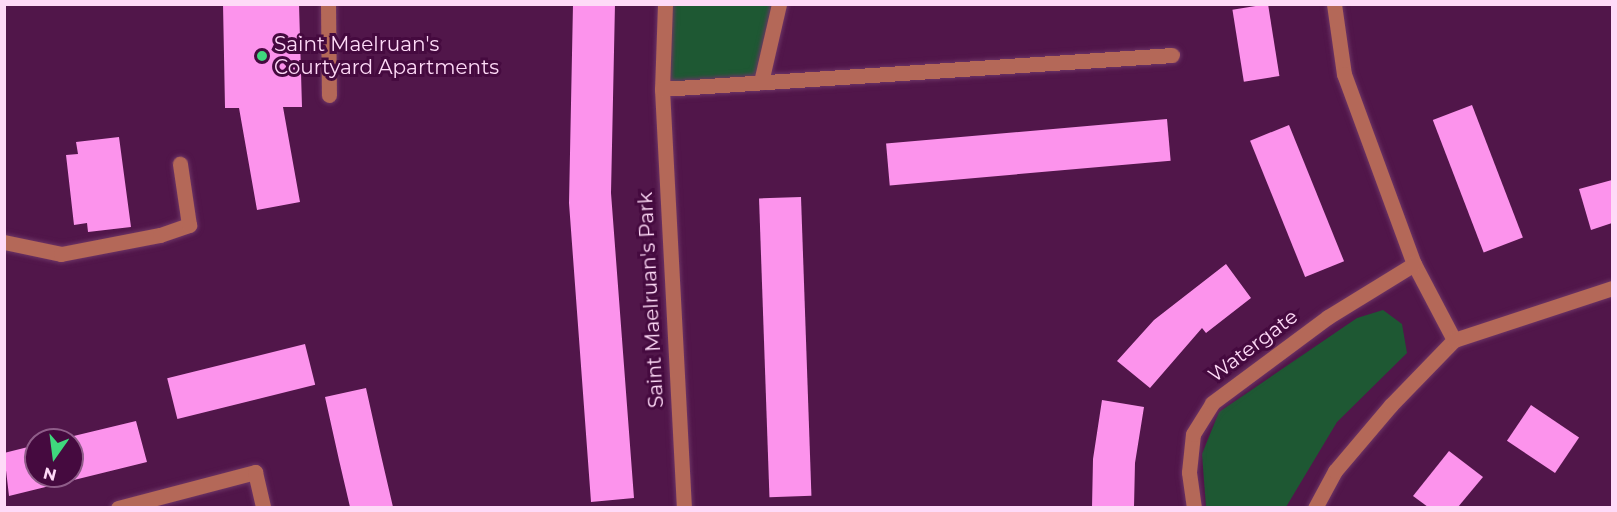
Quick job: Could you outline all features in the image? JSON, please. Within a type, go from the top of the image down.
[{"type":"street","points":[[328,4],[329,95]]},
{"type":"street","name":"Saint Maelruan's Park","points":[[665,4],[662,89],[684,507]]},
{"type":"street","points":[[761,82],[779,4]]},
{"type":"street","points":[[1334,4],[1344,74],[1414,264],[1454,340]]},
{"type":"street","points":[[662,89],[1172,55]]},
{"type":"street","points":[[4,242],[61,254],[160,235],[189,225],[180,164]]},
{"type":"street","name":"Watergate","points":[[1194,507],[1189,472],[1193,434],[1212,403],[1328,317],[1414,264]]},
{"type":"street","points":[[1315,507],[1335,471],[1390,405],[1454,340],[1612,288]]},
{"type":"street","points":[[118,507],[255,472],[263,507]]},
{"type":"green space","points":[[662,5],[779,5],[761,82],[662,89]]},
{"type":"green space","points":[[1383,310],[1402,324],[1407,353],[1337,422],[1286,507],[1206,507],[1202,454],[1219,412],[1357,318]]},
{"type":"building","name":"Saint Maelruan's Courtyard Apartments","points":[[223,4],[299,4],[302,107],[283,107],[300,202],[257,210],[239,108],[225,108]]},
{"type":"building","points":[[573,4],[615,4],[611,193],[634,498],[591,502],[569,203]]},
{"type":"building","points":[[1268,4],[1279,76],[1244,82],[1232,10]]},
{"type":"building","points":[[1472,105],[1523,238],[1484,253],[1433,120]]},
{"type":"building","points":[[1167,119],[1171,161],[890,185],[886,144]]},
{"type":"building","points":[[1289,125],[1344,261],[1305,277],[1250,141]]},
{"type":"building","points":[[119,137],[131,227],[88,232],[87,223],[74,225],[66,155],[78,154],[76,142]]},
{"type":"building","points":[[1612,180],[1612,223],[1591,230],[1579,189]]},
{"type":"building","points":[[801,197],[811,496],[769,497],[759,198]]},
{"type":"building","points":[[1226,264],[1251,298],[1206,333],[1202,328],[1150,388],[1117,361],[1154,320]]},
{"type":"building","points":[[305,344],[315,385],[177,419],[167,378]]},
{"type":"building","points":[[366,388],[393,507],[350,507],[339,460],[325,397]]},
{"type":"building","points":[[1102,400],[1144,407],[1135,463],[1134,507],[1092,507],[1093,459]]},
{"type":"building","points":[[1531,405],[1579,437],[1555,473],[1507,441]]},
{"type":"building","points":[[136,421],[147,462],[84,478],[84,434]]},
{"type":"building","points":[[24,448],[24,488],[41,488],[9,496],[4,453]]},
{"type":"building","points":[[1449,451],[1483,477],[1458,507],[1428,507],[1413,496]]},
{"type":"place","name":"Saint Maelruan's Courtyard Apartments","points":[[262,56]]}]
